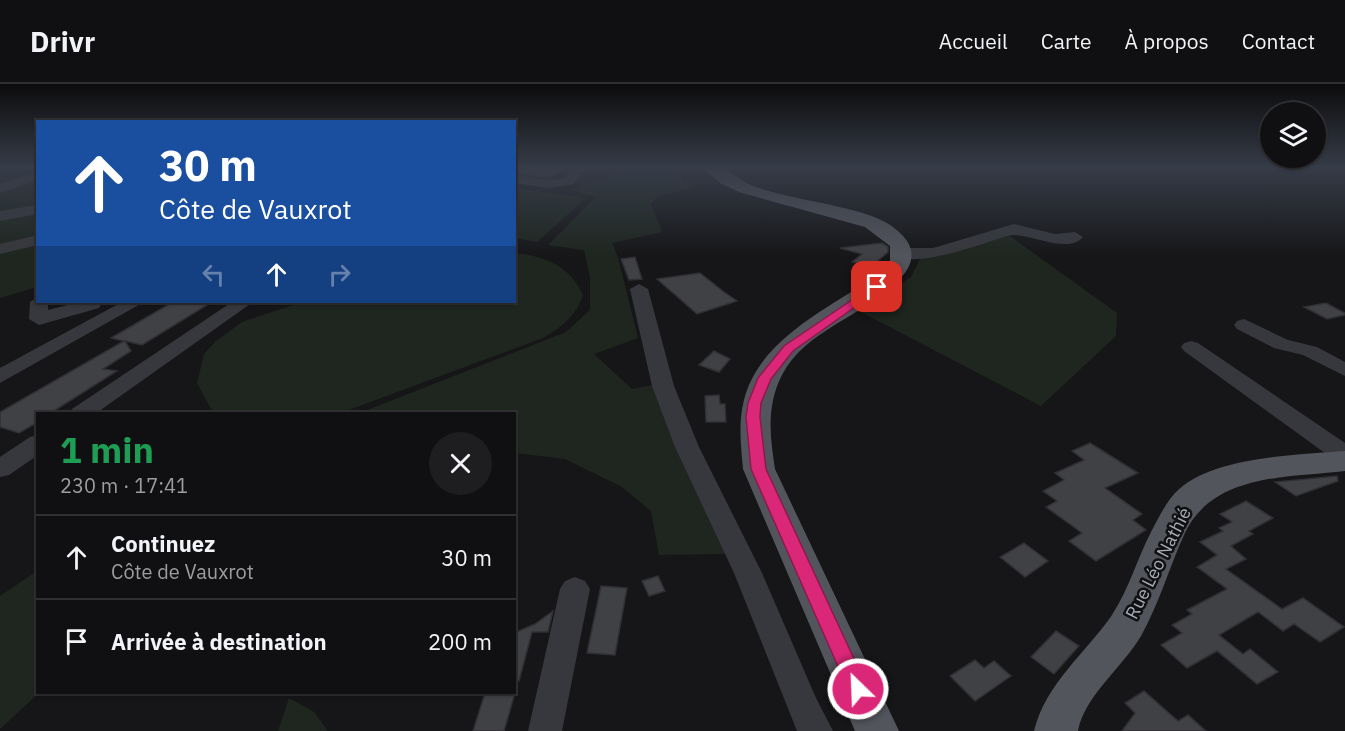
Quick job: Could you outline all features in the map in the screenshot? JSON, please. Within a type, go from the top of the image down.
[{"type":"main road","points":[[779,197],[872,223],[893,237],[903,253],[899,269],[889,278],[789,349],[764,378],[755,403],[753,429],[759,469],[877,731]]},
{"type":"main road","name":"Rue Léo Nathié","points":[[1056,731],[1072,697],[1127,624],[1180,510],[1197,492],[1219,481],[1259,472],[1345,461]]},
{"type":"street","points":[[0,216],[36,208]]},
{"type":"street","points":[[903,253],[934,253],[1014,229],[1055,239],[1075,237]]},
{"type":"street","points":[[0,249],[36,240]]},
{"type":"street","points":[[639,289],[663,386],[687,447],[748,573],[803,708],[816,731]]},
{"type":"street","points":[[39,303],[39,319],[92,304]]},
{"type":"street","points":[[0,377],[133,303]]},
{"type":"street","points":[[83,412],[243,303]]},
{"type":"street","points":[[1244,325],[1281,344],[1310,351],[1345,370]]},
{"type":"street","points":[[1191,347],[1345,455]]},
{"type":"street","points":[[0,370],[24,363]]},
{"type":"street","points":[[0,469],[36,444]]},
{"type":"street","points":[[545,731],[575,590]]},
{"type":"shaded area","points":[[0,197],[36,197],[36,287],[0,298]]},
{"type":"shaded area","points":[[516,197],[586,198],[537,242],[516,238]]},
{"type":"shaded area","points":[[596,197],[658,197],[651,204],[662,232],[612,243],[618,257],[638,338],[594,354],[632,389],[654,385],[728,554],[659,555],[651,511],[622,487],[565,459],[516,453],[516,412],[362,412],[566,332],[590,310],[590,278],[584,250],[548,245]]},
{"type":"shaded area","points":[[1007,234],[1117,313],[1116,336],[1041,406],[859,311],[911,277],[920,259]]},
{"type":"shaded area","points":[[516,253],[555,264],[571,277],[583,295],[568,320],[543,338],[343,412],[219,412],[211,409],[197,383],[204,354],[216,341],[242,322],[299,303],[516,303]]},
{"type":"shaded area","points":[[36,572],[36,694],[38,694],[0,729],[0,596]]},
{"type":"shaded area","points":[[289,698],[314,712],[328,731],[278,731]]},
{"type":"building","points":[[882,243],[888,247],[888,252],[871,267],[852,262],[862,254],[840,248]]},
{"type":"building","points":[[635,257],[642,279],[629,280],[621,259]]},
{"type":"building","points":[[700,273],[737,301],[697,314],[657,279]]},
{"type":"building","points":[[171,303],[210,303],[142,345],[125,341],[131,351],[103,369],[117,371],[52,412],[36,412],[36,423],[19,433],[0,427],[0,412],[124,341],[111,338]]},
{"type":"building","points":[[1326,303],[1345,315],[1327,319],[1304,307]]},
{"type":"building","points":[[714,351],[730,359],[719,372],[699,365]]},
{"type":"building","points":[[719,395],[720,404],[725,404],[726,422],[706,422],[705,396]]},
{"type":"building","points":[[1090,443],[1138,473],[1105,488],[1142,514],[1133,520],[1146,530],[1096,561],[1069,541],[1082,533],[1046,507],[1057,501],[1043,491],[1064,480],[1055,473],[1084,460],[1072,451]]},
{"type":"building","points":[[1337,476],[1338,481],[1296,496],[1275,482]]},
{"type":"building","points":[[1246,501],[1273,518],[1249,531],[1253,534],[1231,546],[1246,559],[1226,569],[1282,609],[1303,598],[1344,627],[1320,642],[1294,624],[1283,631],[1258,612],[1219,635],[1243,654],[1250,649],[1278,672],[1257,684],[1217,651],[1187,668],[1161,645],[1182,633],[1172,625],[1192,614],[1187,610],[1227,589],[1197,567],[1217,555],[1200,542],[1223,531],[1219,528],[1232,522],[1220,514]]},
{"type":"building","points":[[1024,543],[1048,561],[1025,577],[1000,557]]},
{"type":"building","points":[[658,576],[665,591],[649,596],[642,581]]},
{"type":"building","points":[[601,586],[627,588],[615,655],[587,653]]},
{"type":"building","points":[[553,611],[548,632],[532,632],[519,681],[516,680],[516,632],[535,624]]},
{"type":"building","points":[[1056,631],[1079,646],[1054,674],[1031,657]]},
{"type":"building","points":[[975,660],[984,668],[994,661],[1011,676],[975,701],[950,676]]},
{"type":"building","points":[[1144,691],[1178,721],[1188,715],[1206,731],[1122,731],[1135,713],[1125,703]]},
{"type":"building","points":[[485,694],[515,694],[504,731],[473,731]]},
{"type":"route","points":[[858,689],[759,469],[754,448],[753,417],[755,403],[764,378],[789,349],[814,329],[877,287]]}]
